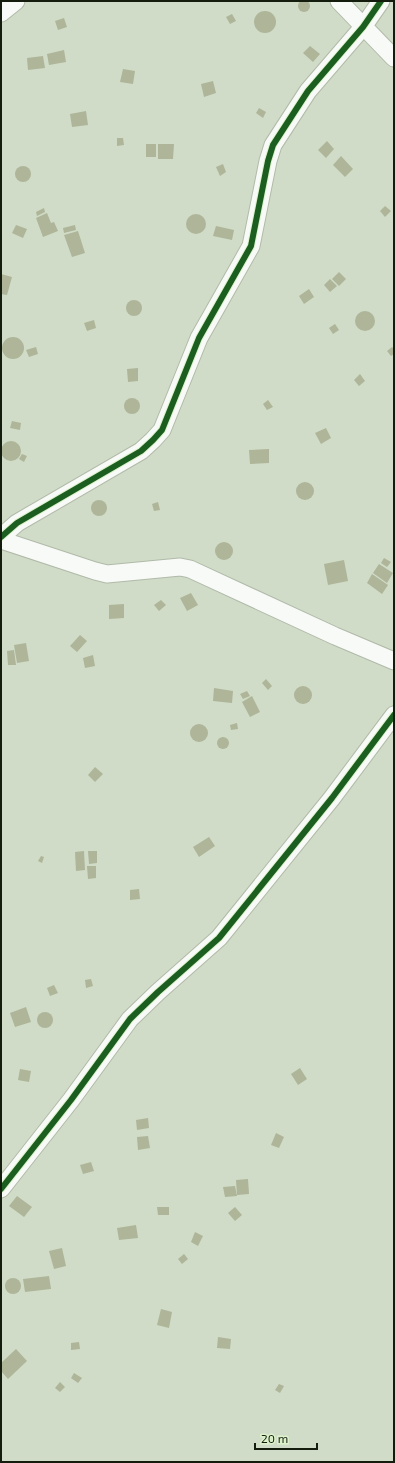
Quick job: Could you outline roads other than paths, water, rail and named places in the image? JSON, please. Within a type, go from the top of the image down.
[{"type":"street","points":[[1,13],[16,1]]},
{"type":"street","points":[[339,1],[394,58]]},
{"type":"street","points":[[381,1],[363,27],[308,91],[273,145],[268,161],[250,246],[199,338],[162,430],[141,452],[17,523],[1,539],[95,572],[107,574],[180,567],[190,569],[394,661]]},
{"type":"street","points":[[1,1189],[130,1019],[219,938],[332,798],[394,715]]}]
